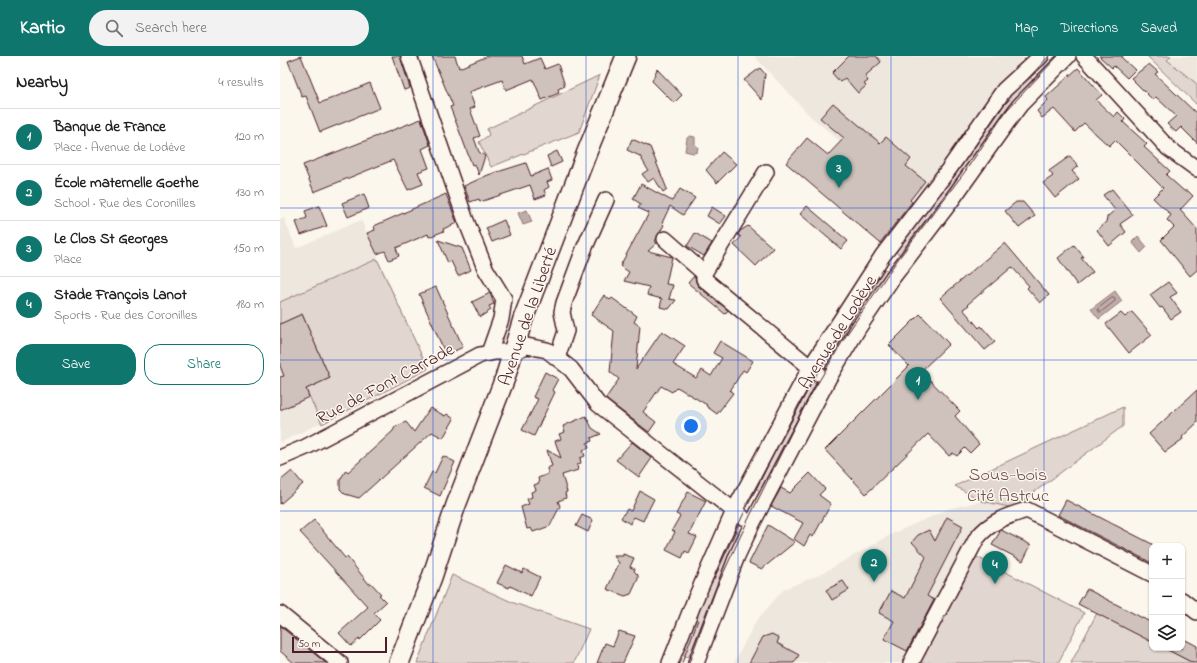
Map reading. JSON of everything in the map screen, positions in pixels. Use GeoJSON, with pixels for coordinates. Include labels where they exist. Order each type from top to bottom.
{"type":"FeatureCollection","features":[{"type":"Feature","properties":{"kind":"main road","name":"Avenue de la Liberté"},"geometry":{"type":"LineString","coordinates":[[432,577],[489,451],[515,383],[524,348],[587,152],[626,56]]}},
{"type":"Feature","properties":{"kind":"main road","name":"Avenue de la Liberté"},"geometry":{"type":"LineString","coordinates":[[399,663],[432,577],[456,505],[505,378],[524,348]]}},
{"type":"Feature","properties":{"kind":"street"},"geometry":{"type":"LineString","coordinates":[[409,56],[465,218],[485,268],[504,299],[501,319],[489,352]]}},
{"type":"Feature","properties":{"kind":"street"},"geometry":{"type":"LineString","coordinates":[[1042,56],[1056,67]]}},
{"type":"Feature","properties":{"kind":"street","name":"Avenue de Lodève"},"geometry":{"type":"LineString","coordinates":[[670,663],[694,602],[734,511],[810,368],[883,255],[949,169],[1004,90],[1042,56]]}},
{"type":"Feature","properties":{"kind":"street","name":"Avenue de Lodève"},"geometry":{"type":"LineString","coordinates":[[696,663],[737,556],[753,522],[828,379],[859,327],[893,277],[951,201],[1008,121],[1056,67],[1068,56]]}},
{"type":"Feature","properties":{"kind":"street"},"geometry":{"type":"LineString","coordinates":[[1084,56],[1168,148],[1197,169]]}},
{"type":"Feature","properties":{"kind":"street"},"geometry":{"type":"LineString","coordinates":[[766,172],[704,273],[704,279],[810,368],[828,379]]}},
{"type":"Feature","properties":{"kind":"street"},"geometry":{"type":"LineString","coordinates":[[557,358],[566,331],[562,312],[564,303],[584,249],[606,200]]}},
{"type":"Feature","properties":{"kind":"street"},"geometry":{"type":"LineString","coordinates":[[665,239],[704,273]]}},
{"type":"Feature","properties":{"kind":"street"},"geometry":{"type":"LineString","coordinates":[[524,348],[547,350],[571,369],[598,404],[734,511],[753,522]]}},
{"type":"Feature","properties":{"kind":"street","name":"Rue de Font Carrade"},"geometry":{"type":"LineString","coordinates":[[280,458],[306,447],[460,364],[489,352],[524,348]]}},
{"type":"Feature","properties":{"kind":"street"},"geometry":{"type":"LineString","coordinates":[[911,663],[969,553],[985,528],[1000,518],[1028,510],[1149,572]]}},
{"type":"Feature","properties":{"kind":"street"},"geometry":{"type":"LineString","coordinates":[[1185,602],[1197,612]]}},
{"type":"Feature","properties":{"kind":"street"},"geometry":{"type":"LineString","coordinates":[[280,614],[340,663]]}},
{"type":"Feature","properties":{"kind":"shaded area"},"geometry":{"type":"Polygon","coordinates":[[[754,56],[1024,56],[918,206],[810,116],[754,56]]]}},
{"type":"Feature","properties":{"kind":"shaded area"},"geometry":{"type":"Polygon","coordinates":[[[1147,56],[1197,56],[1197,105],[1160,69],[1147,56]]]}},
{"type":"Feature","properties":{"kind":"shaded area"},"geometry":{"type":"Polygon","coordinates":[[[284,218],[296,248],[361,220],[428,369],[280,443],[280,220],[284,218]]]}},
{"type":"Feature","properties":{"kind":"shaded area"},"geometry":{"type":"Polygon","coordinates":[[[982,501],[1013,508],[985,518],[977,529],[903,663],[734,663],[756,621],[784,589],[819,575],[894,533],[951,508],[982,501]]]}},
{"type":"Feature","properties":{"kind":"green space"},"geometry":{"type":"Polygon","coordinates":[[[1147,56],[1171,56],[1167,60],[1197,84],[1197,105],[1147,56]]]}},
{"type":"Feature","properties":{"kind":"green space"},"geometry":{"type":"Polygon","coordinates":[[[600,75],[579,132],[491,167],[479,142],[489,135],[487,129],[600,75]]]}},
{"type":"Feature","properties":{"kind":"green space"},"geometry":{"type":"Polygon","coordinates":[[[1028,75],[1037,84],[903,257],[893,250],[1002,100],[1028,75]]]}},
{"type":"Feature","properties":{"kind":"green space"},"geometry":{"type":"Polygon","coordinates":[[[377,259],[428,369],[322,424],[306,389],[330,378],[302,314],[280,324],[280,302],[377,259]]]}},
{"type":"Feature","properties":{"kind":"green space"},"geometry":{"type":"Polygon","coordinates":[[[881,266],[891,273],[829,369],[818,363],[881,266]]]}},
{"type":"Feature","properties":{"kind":"green space"},"geometry":{"type":"Polygon","coordinates":[[[809,380],[819,386],[764,493],[753,487],[809,380]]]}},
{"type":"Feature","properties":{"kind":"green space","name":"Sous-bois Cité Astruc"},"geometry":{"type":"Polygon","coordinates":[[[1123,407],[1123,426],[1013,508],[982,501],[955,486],[1123,407]]]}},
{"type":"Feature","properties":{"kind":"green space"},"geometry":{"type":"Polygon","coordinates":[[[732,529],[743,535],[693,659],[681,654],[720,551],[732,529]]]}},
{"type":"Feature","properties":{"kind":"green space"},"geometry":{"type":"Polygon","coordinates":[[[975,556],[1084,613],[1058,663],[919,663],[975,556]]]}},
{"type":"Feature","properties":{"kind":"green space"},"geometry":{"type":"Polygon","coordinates":[[[452,575],[514,603],[589,629],[574,663],[417,663],[452,575]]]}},
{"type":"Feature","properties":{"kind":"green space"},"geometry":{"type":"Polygon","coordinates":[[[1097,613],[1149,640],[1149,651],[1170,651],[1193,663],[1071,663],[1097,613]]]}},
{"type":"Feature","properties":{"kind":"water"},"geometry":{"type":"Polygon","coordinates":[[[690,136],[695,137],[695,145],[698,147],[697,152],[693,153],[685,151],[687,138],[690,136]]]}},
{"type":"Feature","properties":{"kind":"water"},"geometry":{"type":"Polygon","coordinates":[[[527,210],[532,222],[523,225],[518,213],[527,210]]]}},
{"type":"Feature","properties":{"kind":"water"},"geometry":{"type":"Polygon","coordinates":[[[1138,236],[1147,247],[1141,253],[1132,242],[1138,236]]]}},
{"type":"Feature","properties":{"kind":"water"},"geometry":{"type":"Polygon","coordinates":[[[1115,291],[1122,301],[1099,319],[1091,309],[1115,291]]]}},
{"type":"Feature","properties":{"kind":"building"},"geometry":{"type":"Polygon","coordinates":[[[301,56],[320,103],[370,83],[380,108],[320,132],[306,96],[302,97],[288,61],[301,56]]]}},
{"type":"Feature","properties":{"kind":"building"},"geometry":{"type":"Polygon","coordinates":[[[392,56],[400,56],[410,88],[404,90],[392,56]]]}},
{"type":"Feature","properties":{"kind":"building"},"geometry":{"type":"Polygon","coordinates":[[[432,56],[455,56],[459,68],[488,56],[522,56],[525,64],[540,58],[545,69],[558,64],[565,86],[558,89],[559,93],[542,100],[533,79],[506,90],[502,80],[469,92],[475,107],[470,109],[480,136],[474,138],[479,152],[485,156],[479,175],[475,164],[472,165],[450,107],[453,106],[432,56]]]}},
{"type":"Feature","properties":{"kind":"building"},"geometry":{"type":"Polygon","coordinates":[[[849,56],[876,56],[881,62],[865,76],[868,81],[864,84],[866,86],[858,93],[845,78],[840,82],[832,73],[849,56]]]}},
{"type":"Feature","properties":{"kind":"building"},"geometry":{"type":"Polygon","coordinates":[[[1099,56],[1123,56],[1122,58],[1135,70],[1127,78],[1114,66],[1112,68],[1099,56]]]}},
{"type":"Feature","properties":{"kind":"building"},"geometry":{"type":"Polygon","coordinates":[[[1149,64],[1158,72],[1155,74],[1197,114],[1197,143],[1181,127],[1176,132],[1167,124],[1176,116],[1156,97],[1153,100],[1131,78],[1149,64]]]}},
{"type":"Feature","properties":{"kind":"building"},"geometry":{"type":"Polygon","coordinates":[[[760,68],[765,74],[762,100],[744,80],[760,68]]]}},
{"type":"Feature","properties":{"kind":"building"},"geometry":{"type":"Polygon","coordinates":[[[1078,68],[1102,95],[1096,100],[1114,117],[1118,112],[1125,119],[1123,122],[1147,144],[1144,147],[1170,171],[1166,175],[1184,191],[1188,191],[1193,196],[1180,210],[1197,229],[1197,270],[1190,276],[1161,240],[1174,227],[1167,220],[1171,215],[1153,198],[1163,188],[1115,140],[1109,146],[1084,123],[1075,132],[1054,109],[1042,118],[1037,111],[1048,100],[1046,97],[1078,68]]]}},
{"type":"Feature","properties":{"kind":"building"},"geometry":{"type":"Polygon","coordinates":[[[657,69],[682,95],[674,103],[652,81],[657,69]]]}},
{"type":"Feature","properties":{"kind":"building"},"geometry":{"type":"Polygon","coordinates":[[[833,103],[880,143],[886,137],[911,159],[906,166],[925,181],[910,200],[912,202],[880,243],[786,163],[807,138],[828,155],[844,138],[820,118],[833,103]]]}},
{"type":"Feature","properties":{"kind":"building"},"geometry":{"type":"Polygon","coordinates":[[[421,119],[430,145],[422,149],[429,168],[418,172],[423,184],[408,190],[393,160],[314,192],[303,165],[421,119]]]}},
{"type":"Feature","properties":{"kind":"building"},"geometry":{"type":"Polygon","coordinates":[[[632,139],[650,147],[667,189],[663,192],[654,178],[648,182],[642,174],[648,170],[640,156],[627,150],[632,139]]]}},
{"type":"Feature","properties":{"kind":"building"},"geometry":{"type":"Polygon","coordinates":[[[557,151],[562,162],[551,167],[547,156],[557,151]]]}},
{"type":"Feature","properties":{"kind":"building"},"geometry":{"type":"Polygon","coordinates":[[[722,152],[736,164],[717,183],[706,170],[722,152]]]}},
{"type":"Feature","properties":{"kind":"building"},"geometry":{"type":"Polygon","coordinates":[[[1070,156],[1078,166],[1072,171],[1079,179],[1055,198],[1043,183],[1053,176],[1049,171],[1070,156]]]}},
{"type":"Feature","properties":{"kind":"building"},"geometry":{"type":"Polygon","coordinates":[[[526,163],[531,176],[548,169],[552,180],[547,182],[549,187],[544,190],[546,195],[535,199],[530,185],[480,202],[479,199],[470,202],[464,186],[488,175],[526,163]]]}},
{"type":"Feature","properties":{"kind":"building"},"geometry":{"type":"Polygon","coordinates":[[[641,184],[672,201],[680,189],[695,198],[683,215],[670,206],[662,223],[664,225],[655,241],[657,243],[648,251],[672,257],[666,284],[673,285],[669,299],[676,300],[669,309],[660,307],[662,299],[647,295],[649,287],[624,281],[629,272],[620,266],[649,213],[638,208],[641,204],[633,199],[641,184]]]}},
{"type":"Feature","properties":{"kind":"building"},"geometry":{"type":"Polygon","coordinates":[[[1112,189],[1133,215],[1120,224],[1126,232],[1109,246],[1097,230],[1106,222],[1107,217],[1115,210],[1103,195],[1112,189]]]}},
{"type":"Feature","properties":{"kind":"building"},"geometry":{"type":"Polygon","coordinates":[[[364,194],[369,208],[348,217],[342,203],[364,194]]]}},
{"type":"Feature","properties":{"kind":"building"},"geometry":{"type":"Polygon","coordinates":[[[446,194],[457,223],[443,229],[444,231],[429,237],[428,234],[396,248],[399,256],[389,260],[385,251],[377,254],[367,233],[375,230],[374,226],[446,194]]]}},
{"type":"Feature","properties":{"kind":"building"},"geometry":{"type":"Polygon","coordinates":[[[1016,202],[1023,202],[1035,216],[1019,228],[1005,211],[1016,202]]]}},
{"type":"Feature","properties":{"kind":"building"},"geometry":{"type":"Polygon","coordinates":[[[319,206],[327,226],[301,235],[296,222],[307,218],[305,211],[319,206]]]}},
{"type":"Feature","properties":{"kind":"building"},"geometry":{"type":"Polygon","coordinates":[[[807,206],[848,241],[841,249],[800,214],[807,206]]]}},
{"type":"Feature","properties":{"kind":"building"},"geometry":{"type":"Polygon","coordinates":[[[712,207],[726,216],[720,224],[707,216],[712,207]]]}},
{"type":"Feature","properties":{"kind":"building"},"geometry":{"type":"Polygon","coordinates":[[[504,220],[510,235],[492,242],[486,228],[504,220]]]}},
{"type":"Feature","properties":{"kind":"building"},"geometry":{"type":"Polygon","coordinates":[[[748,226],[773,248],[756,266],[734,245],[741,237],[738,235],[740,231],[748,226]]]}},
{"type":"Feature","properties":{"kind":"building"},"geometry":{"type":"Polygon","coordinates":[[[695,233],[712,243],[704,256],[687,246],[695,233]]]}},
{"type":"Feature","properties":{"kind":"building"},"geometry":{"type":"Polygon","coordinates":[[[438,240],[462,248],[471,270],[458,276],[451,261],[448,263],[438,240]]]}},
{"type":"Feature","properties":{"kind":"building"},"geometry":{"type":"Polygon","coordinates":[[[1005,243],[1049,295],[1040,303],[1027,288],[1029,286],[1012,267],[968,304],[969,305],[963,309],[979,328],[981,326],[995,342],[985,350],[940,298],[1005,243]]]}},
{"type":"Feature","properties":{"kind":"building"},"geometry":{"type":"Polygon","coordinates":[[[1074,245],[1084,257],[1081,258],[1093,272],[1077,285],[1058,258],[1074,245]]]}},
{"type":"Feature","properties":{"kind":"building"},"geometry":{"type":"Polygon","coordinates":[[[694,276],[698,286],[728,310],[725,314],[688,283],[694,276]]]}},
{"type":"Feature","properties":{"kind":"building"},"geometry":{"type":"Polygon","coordinates":[[[1168,282],[1177,293],[1170,297],[1181,312],[1171,319],[1150,295],[1168,282]]]}},
{"type":"Feature","properties":{"kind":"building"},"geometry":{"type":"Polygon","coordinates":[[[436,287],[463,347],[446,355],[419,294],[436,287]]]}},
{"type":"Feature","properties":{"kind":"building"},"geometry":{"type":"Polygon","coordinates":[[[490,293],[494,304],[489,306],[491,310],[480,317],[472,302],[490,293]]]}},
{"type":"Feature","properties":{"kind":"building"},"geometry":{"type":"Polygon","coordinates":[[[604,295],[610,300],[612,298],[637,316],[634,322],[640,326],[636,369],[662,331],[685,346],[673,364],[696,378],[702,370],[711,376],[722,358],[713,353],[720,341],[753,361],[746,372],[743,370],[730,391],[733,393],[717,414],[706,406],[707,405],[677,387],[672,392],[661,386],[643,412],[656,422],[649,432],[607,400],[606,398],[619,379],[610,372],[614,331],[591,315],[604,295]]]}},
{"type":"Feature","properties":{"kind":"building"},"geometry":{"type":"Polygon","coordinates":[[[1132,312],[1152,335],[1129,353],[1106,324],[1121,313],[1125,317],[1132,312]]]}},
{"type":"Feature","properties":{"kind":"building"},"geometry":{"type":"Polygon","coordinates":[[[302,314],[330,378],[306,389],[309,397],[280,410],[280,377],[284,376],[280,366],[280,324],[302,314]]]}},
{"type":"Feature","properties":{"kind":"building"},"geometry":{"type":"Polygon","coordinates":[[[920,314],[949,344],[921,371],[960,411],[955,416],[979,444],[970,453],[965,448],[957,456],[953,453],[949,456],[928,434],[866,494],[825,450],[909,366],[889,345],[920,314]]]}},
{"type":"Feature","properties":{"kind":"building"},"geometry":{"type":"Polygon","coordinates":[[[545,372],[558,379],[552,390],[555,392],[534,436],[522,430],[538,399],[533,397],[545,372]]]}},
{"type":"Feature","properties":{"kind":"building"},"geometry":{"type":"Polygon","coordinates":[[[1197,390],[1197,423],[1182,437],[1183,439],[1165,452],[1149,434],[1197,390]]]}},
{"type":"Feature","properties":{"kind":"building"},"geometry":{"type":"Polygon","coordinates":[[[430,408],[445,416],[447,414],[454,419],[443,438],[432,432],[359,498],[345,494],[340,489],[340,480],[346,470],[348,472],[393,431],[395,427],[406,422],[414,432],[430,408]]]}},
{"type":"Feature","properties":{"kind":"building"},"geometry":{"type":"Polygon","coordinates":[[[586,416],[592,428],[601,434],[591,438],[592,441],[587,443],[589,448],[583,450],[585,456],[580,458],[581,463],[577,465],[578,470],[562,475],[567,492],[565,493],[566,498],[558,501],[560,506],[550,526],[533,532],[531,528],[527,529],[521,507],[529,504],[527,499],[532,497],[531,492],[536,490],[534,485],[539,483],[538,478],[548,474],[547,468],[552,466],[547,450],[561,458],[555,441],[561,439],[559,434],[565,432],[563,426],[586,416]]]}},
{"type":"Feature","properties":{"kind":"building"},"geometry":{"type":"Polygon","coordinates":[[[632,442],[652,458],[639,477],[616,460],[632,442]]]}},
{"type":"Feature","properties":{"kind":"building"},"geometry":{"type":"Polygon","coordinates":[[[443,456],[455,462],[440,496],[424,488],[432,472],[435,473],[443,456]]]}},
{"type":"Feature","properties":{"kind":"building"},"geometry":{"type":"Polygon","coordinates":[[[292,471],[303,484],[280,504],[280,481],[292,471]]]}},
{"type":"Feature","properties":{"kind":"building"},"geometry":{"type":"Polygon","coordinates":[[[810,473],[825,489],[819,495],[831,504],[813,537],[810,535],[804,546],[794,539],[803,523],[771,506],[781,488],[790,493],[810,473]]]}},
{"type":"Feature","properties":{"kind":"building"},"geometry":{"type":"Polygon","coordinates":[[[640,491],[654,499],[643,521],[634,517],[630,524],[621,518],[627,509],[631,511],[640,491]]]}},
{"type":"Feature","properties":{"kind":"building"},"geometry":{"type":"Polygon","coordinates":[[[688,492],[706,501],[689,534],[697,537],[689,553],[685,551],[682,558],[666,550],[675,532],[672,530],[680,516],[676,514],[688,492]]]}},
{"type":"Feature","properties":{"kind":"building"},"geometry":{"type":"Polygon","coordinates":[[[1066,500],[1150,543],[1149,561],[1058,515],[1066,500]]]}},
{"type":"Feature","properties":{"kind":"building"},"geometry":{"type":"Polygon","coordinates":[[[582,515],[593,520],[588,532],[576,526],[582,515]]]}},
{"type":"Feature","properties":{"kind":"building"},"geometry":{"type":"Polygon","coordinates":[[[947,517],[963,526],[927,596],[934,600],[907,651],[884,639],[894,621],[879,613],[891,591],[905,598],[926,557],[912,542],[918,535],[929,530],[935,541],[947,517]]]}},
{"type":"Feature","properties":{"kind":"building"},"geometry":{"type":"Polygon","coordinates":[[[314,520],[345,558],[347,557],[369,584],[371,583],[381,594],[379,595],[386,602],[374,613],[380,620],[360,640],[359,639],[351,646],[339,633],[368,607],[300,532],[314,520]]]}},
{"type":"Feature","properties":{"kind":"building"},"geometry":{"type":"Polygon","coordinates":[[[768,525],[795,542],[762,569],[749,563],[768,525]]]}},
{"type":"Feature","properties":{"kind":"building"},"geometry":{"type":"Polygon","coordinates":[[[1001,530],[1031,545],[1023,561],[992,545],[1001,530]]]}},
{"type":"Feature","properties":{"kind":"building"},"geometry":{"type":"Polygon","coordinates":[[[623,554],[634,558],[630,567],[635,569],[634,571],[638,575],[638,579],[631,594],[625,596],[607,589],[619,563],[614,556],[623,556],[623,554]]]}},
{"type":"Feature","properties":{"kind":"building"},"geometry":{"type":"Polygon","coordinates":[[[506,565],[522,573],[524,569],[540,577],[531,596],[510,586],[509,588],[497,583],[506,565]]]}},
{"type":"Feature","properties":{"kind":"building"},"geometry":{"type":"Polygon","coordinates":[[[843,581],[849,590],[832,600],[826,590],[843,581]]]}},
{"type":"Feature","properties":{"kind":"building"},"geometry":{"type":"Polygon","coordinates":[[[1087,589],[1149,621],[1149,640],[1078,604],[1087,589]]]}},
{"type":"Feature","properties":{"kind":"building"},"geometry":{"type":"Polygon","coordinates":[[[280,626],[326,663],[294,663],[280,651],[280,626]]]}},
{"type":"Feature","properties":{"kind":"building"},"geometry":{"type":"Polygon","coordinates":[[[619,631],[635,636],[623,663],[597,663],[605,643],[613,646],[619,631]]]}},
{"type":"Feature","properties":{"kind":"building"},"geometry":{"type":"Polygon","coordinates":[[[772,634],[779,638],[777,643],[799,655],[794,663],[749,663],[763,637],[772,634]]]}},
{"type":"Feature","properties":{"kind":"building"},"geometry":{"type":"Polygon","coordinates":[[[1185,640],[1197,646],[1197,663],[1193,663],[1170,651],[1185,651],[1185,640]]]}},
{"type":"Feature","properties":{"kind":"tram line"},"geometry":{"type":"LineString","coordinates":[[1022,85],[1049,56]]}},
{"type":"Feature","properties":{"kind":"tram line"},"geometry":{"type":"LineString","coordinates":[[689,663],[716,589],[748,520],[806,403],[847,334],[896,262],[964,173],[1007,110],[1058,56]]}},
{"type":"Feature","properties":{"kind":"tram line"},"geometry":{"type":"LineString","coordinates":[[953,178],[1000,109],[1010,99]]}},
{"type":"Feature","properties":{"kind":"tram line"},"geometry":{"type":"LineString","coordinates":[[714,579],[742,517],[799,404],[830,351]]}},
{"type":"Feature","properties":{"kind":"tram line"},"geometry":{"type":"LineString","coordinates":[[682,663],[698,620]]}},
{"type":"Feature","properties":{"kind":"place","name":"Le Clos St Georges"},"geometry":{"type":"Point","coordinates":[839,188]}},
{"type":"Feature","properties":{"kind":"place","name":"Banque de France"},"geometry":{"type":"Point","coordinates":[918,400]}},
{"type":"Feature","properties":{"kind":"place","name":"École maternelle Goethe"},"geometry":{"type":"Point","coordinates":[874,582]}},
{"type":"Feature","properties":{"kind":"place","name":"Stade François Lanot"},"geometry":{"type":"Point","coordinates":[995,584]}}]}
